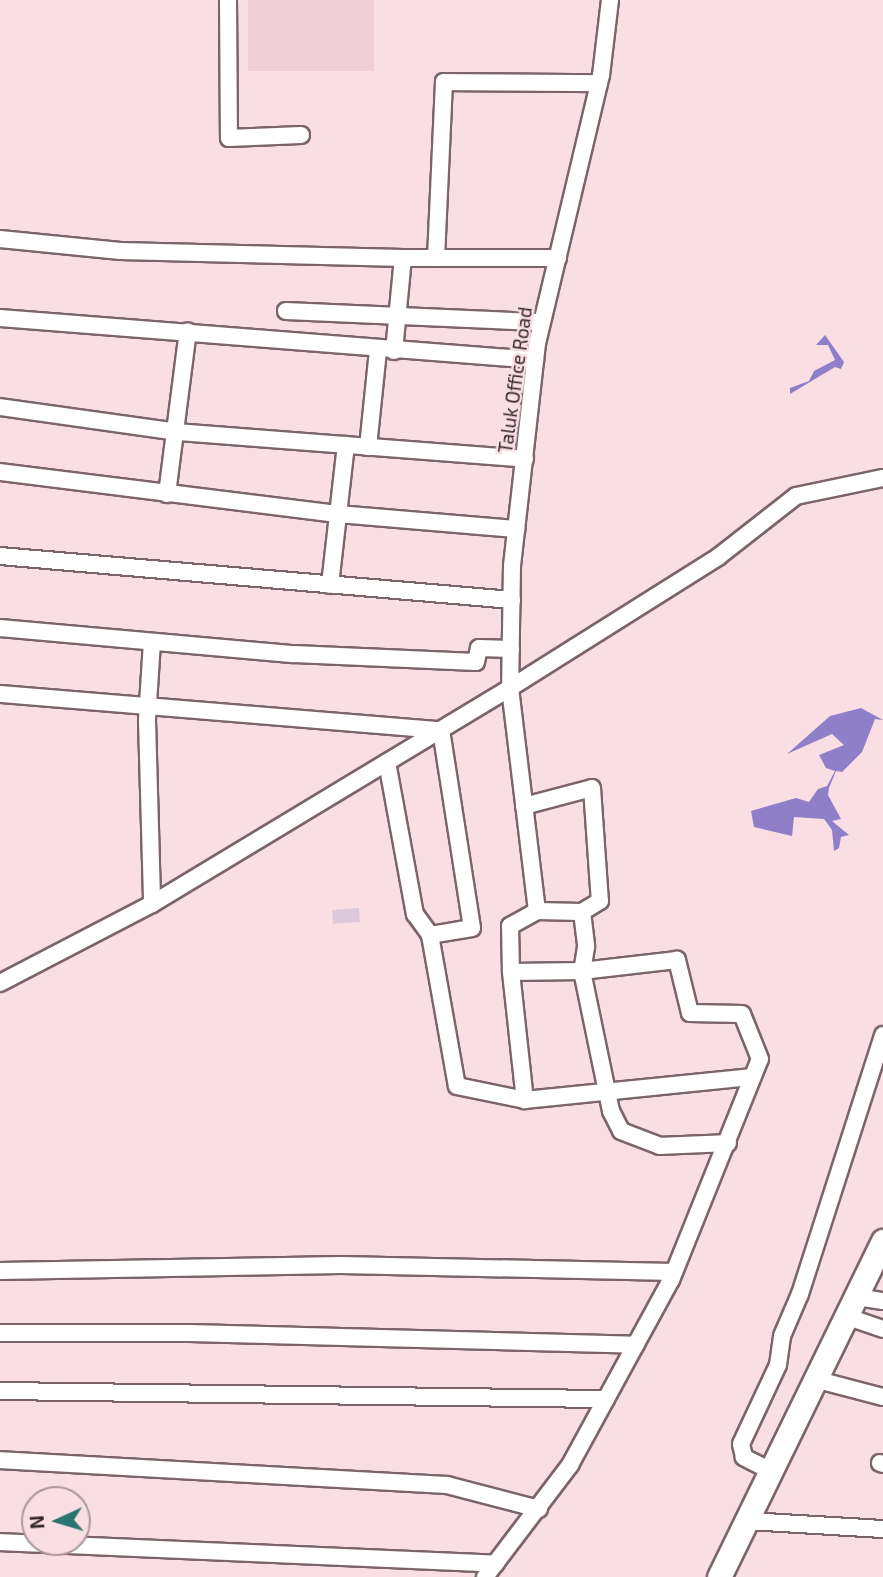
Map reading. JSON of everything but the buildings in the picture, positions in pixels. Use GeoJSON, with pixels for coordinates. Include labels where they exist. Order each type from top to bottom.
{"type":"FeatureCollection","features":[{"type":"Feature","properties":{"kind":"main road"},"geometry":{"type":"LineString","coordinates":[[719,1577],[773,1472],[883,1242]]}},
{"type":"Feature","properties":{"kind":"street"},"geometry":{"type":"LineString","coordinates":[[228,0],[229,138],[301,135]]}},
{"type":"Feature","properties":{"kind":"street","name":"Taluk Office Road"},"geometry":{"type":"LineString","coordinates":[[537,911],[510,688],[516,529],[535,360],[599,83],[610,0]]}},
{"type":"Feature","properties":{"kind":"street"},"geometry":{"type":"LineString","coordinates":[[436,258],[444,82],[599,83]]}},
{"type":"Feature","properties":{"kind":"street"},"geometry":{"type":"LineString","coordinates":[[0,239],[120,251],[403,258],[558,258]]}},
{"type":"Feature","properties":{"kind":"street"},"geometry":{"type":"LineString","coordinates":[[368,447],[386,350],[397,316],[403,258]]}},
{"type":"Feature","properties":{"kind":"street"},"geometry":{"type":"LineString","coordinates":[[286,311],[542,322]]}},
{"type":"Feature","properties":{"kind":"street"},"geometry":{"type":"LineString","coordinates":[[0,318],[535,360]]}},
{"type":"Feature","properties":{"kind":"street"},"geometry":{"type":"LineString","coordinates":[[167,494],[188,331]]}},
{"type":"Feature","properties":{"kind":"street"},"geometry":{"type":"LineString","coordinates":[[0,407],[177,432],[525,459]]}},
{"type":"Feature","properties":{"kind":"street"},"geometry":{"type":"LineString","coordinates":[[330,585],[346,445]]}},
{"type":"Feature","properties":{"kind":"street"},"geometry":{"type":"LineString","coordinates":[[0,472],[337,514],[516,529]]}},
{"type":"Feature","properties":{"kind":"street"},"geometry":{"type":"LineString","coordinates":[[0,983],[152,904],[510,688],[718,557],[796,496],[883,478]]}},
{"type":"Feature","properties":{"kind":"street"},"geometry":{"type":"LineString","coordinates":[[0,556],[512,600]]}},
{"type":"Feature","properties":{"kind":"street"},"geometry":{"type":"LineString","coordinates":[[0,628],[152,642],[476,662],[478,648],[511,649]]}},
{"type":"Feature","properties":{"kind":"street"},"geometry":{"type":"LineString","coordinates":[[152,642],[148,708],[152,904]]}},
{"type":"Feature","properties":{"kind":"street"},"geometry":{"type":"LineString","coordinates":[[0,694],[441,730]]}},
{"type":"Feature","properties":{"kind":"street"},"geometry":{"type":"LineString","coordinates":[[430,935],[472,928],[441,730]]}},
{"type":"Feature","properties":{"kind":"street"},"geometry":{"type":"LineString","coordinates":[[387,762],[415,914],[430,935],[457,1086],[525,1100],[604,1089],[750,1077]]}},
{"type":"Feature","properties":{"kind":"street"},"geometry":{"type":"LineString","coordinates":[[524,806],[592,788],[600,901],[582,912],[537,911],[510,926],[511,972],[525,1100]]}},
{"type":"Feature","properties":{"kind":"street"},"geometry":{"type":"LineString","coordinates":[[582,912],[586,947],[582,971],[604,1089],[621,1131],[660,1146],[727,1143]]}},
{"type":"Feature","properties":{"kind":"street"},"geometry":{"type":"LineString","coordinates":[[485,1577],[538,1509],[607,1399],[636,1345],[674,1272],[704,1188],[727,1143],[750,1077],[760,1059],[742,1014],[690,1013],[677,960],[582,971],[511,972]]}},
{"type":"Feature","properties":{"kind":"street"},"geometry":{"type":"LineString","coordinates":[[773,1472],[744,1458],[741,1444],[778,1365],[782,1336],[800,1294],[883,1035]]}},
{"type":"Feature","properties":{"kind":"street"},"geometry":{"type":"LineString","coordinates":[[0,1271],[341,1265],[674,1272]]}},
{"type":"Feature","properties":{"kind":"street"},"geometry":{"type":"LineString","coordinates":[[852,1307],[883,1301]]}},
{"type":"Feature","properties":{"kind":"street"},"geometry":{"type":"LineString","coordinates":[[852,1307],[883,1329]]}},
{"type":"Feature","properties":{"kind":"street"},"geometry":{"type":"LineString","coordinates":[[0,1333],[190,1333],[636,1345]]}},
{"type":"Feature","properties":{"kind":"street"},"geometry":{"type":"LineString","coordinates":[[818,1380],[883,1397]]}},
{"type":"Feature","properties":{"kind":"street"},"geometry":{"type":"LineString","coordinates":[[0,1391],[607,1399]]}},
{"type":"Feature","properties":{"kind":"street"},"geometry":{"type":"LineString","coordinates":[[0,1460],[447,1485],[538,1509]]}},
{"type":"Feature","properties":{"kind":"street"},"geometry":{"type":"LineString","coordinates":[[748,1521],[883,1529]]}},
{"type":"Feature","properties":{"kind":"street"},"geometry":{"type":"LineString","coordinates":[[0,1542],[496,1564]]}},
{"type":"Feature","properties":{"kind":"shaded area"},"geometry":{"type":"Polygon","coordinates":[[[248,0],[374,0],[374,71],[248,71],[248,0]]]}},
{"type":"Feature","properties":{"kind":"shaded area"},"geometry":{"type":"Polygon","coordinates":[[[825,335],[844,362],[841,369],[835,367],[790,394],[790,388],[809,381],[814,371],[835,360],[828,345],[816,345],[825,335]]]}},
{"type":"Feature","properties":{"kind":"shaded area"},"geometry":{"type":"Polygon","coordinates":[[[861,708],[883,720],[875,719],[862,752],[842,772],[836,771],[829,788],[828,795],[841,819],[832,821],[849,835],[841,837],[839,848],[834,851],[832,830],[824,819],[794,817],[792,836],[754,827],[751,811],[796,798],[809,802],[818,789],[827,786],[835,771],[826,768],[819,755],[844,745],[832,734],[787,754],[830,716],[861,708]]]}}]}
